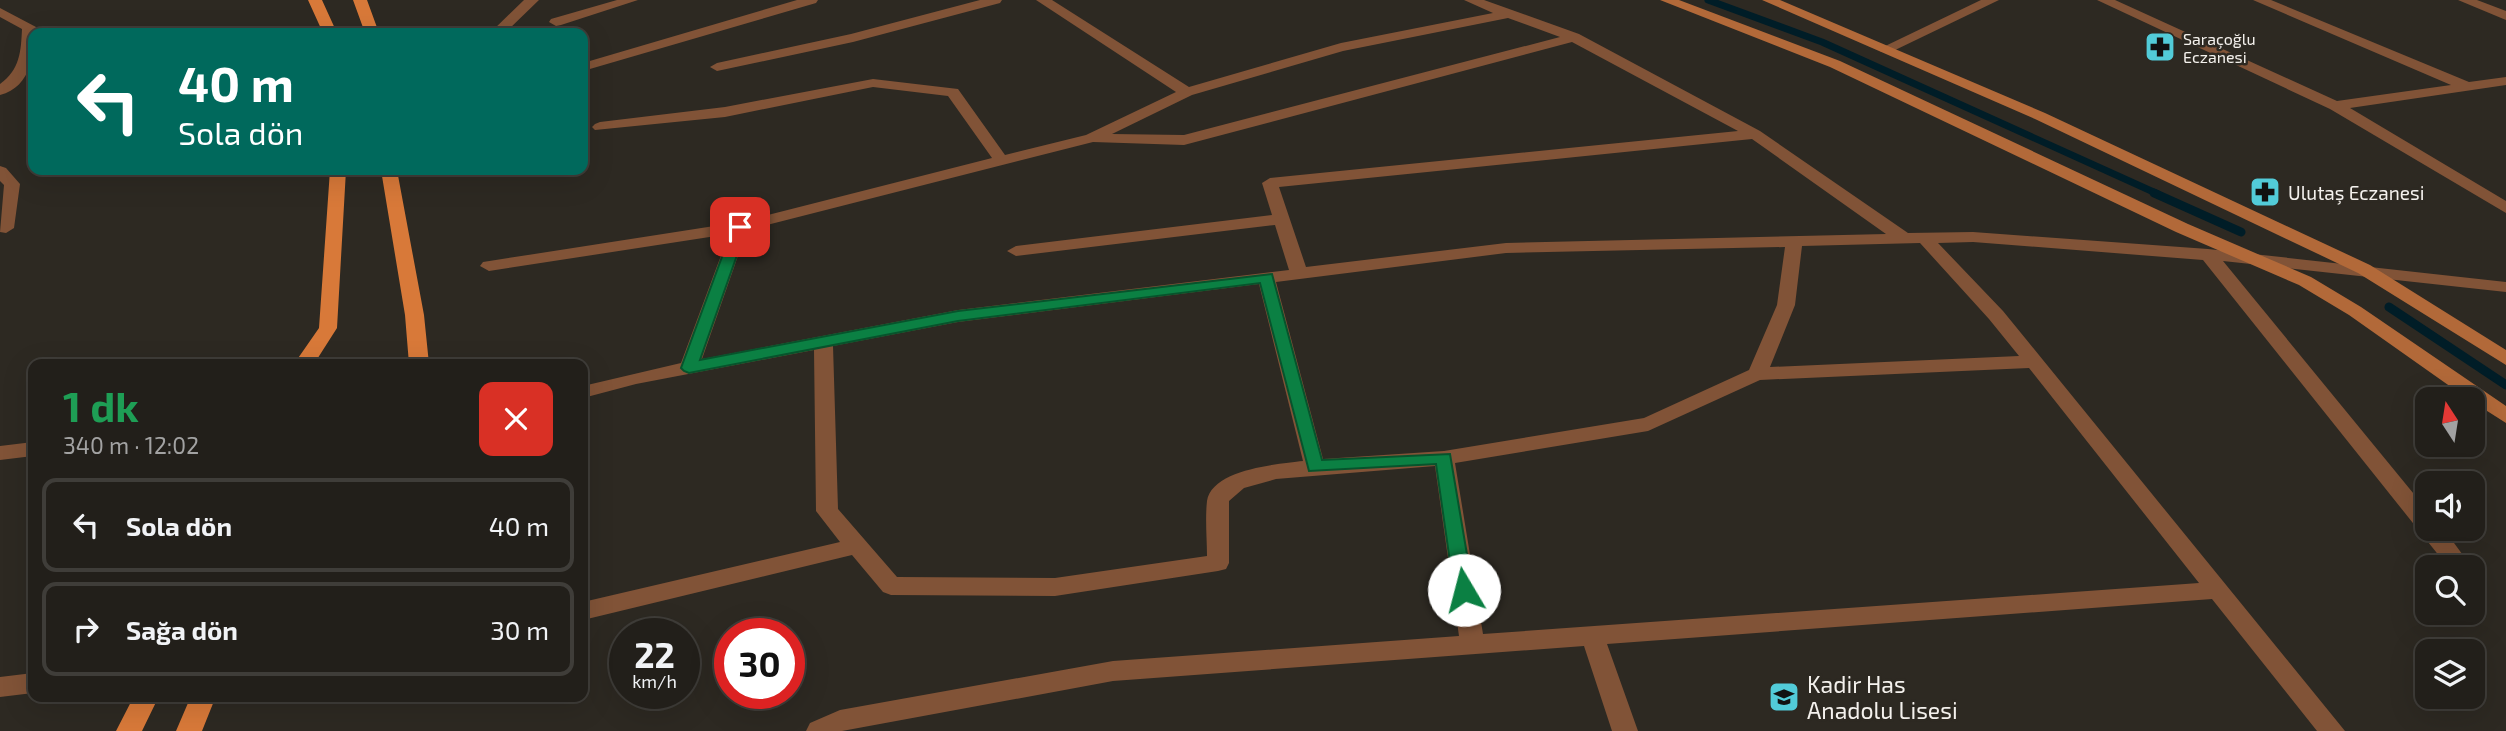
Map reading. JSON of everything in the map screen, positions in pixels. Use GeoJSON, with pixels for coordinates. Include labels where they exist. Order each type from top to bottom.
{"type":"FeatureCollection","features":[{"type":"Feature","properties":{"kind":"main road"},"geometry":{"type":"LineString","coordinates":[[315,0],[328,28]]}},
{"type":"Feature","properties":{"kind":"main road"},"geometry":{"type":"LineString","coordinates":[[360,0],[370,28]]}},
{"type":"Feature","properties":{"kind":"main road"},"geometry":{"type":"LineString","coordinates":[[1667,0],[1757,32],[1871,80],[2053,168],[2305,281],[2355,311],[2506,416]]}},
{"type":"Feature","properties":{"kind":"main road"},"geometry":{"type":"LineString","coordinates":[[1769,0],[2040,116],[2364,269],[2506,359]]}},
{"type":"Feature","properties":{"kind":"main road"},"geometry":{"type":"LineString","coordinates":[[307,359],[328,328],[338,175]]}},
{"type":"Feature","properties":{"kind":"main road"},"geometry":{"type":"LineString","coordinates":[[390,175],[418,338],[419,359]]}},
{"type":"Feature","properties":{"kind":"main road"},"geometry":{"type":"LineString","coordinates":[[129,731],[144,702]]}},
{"type":"Feature","properties":{"kind":"main road"},"geometry":{"type":"LineString","coordinates":[[189,731],[201,702]]}},
{"type":"Feature","properties":{"kind":"street"},"geometry":{"type":"LineString","coordinates":[[502,28],[532,0]]}},
{"type":"Feature","properties":{"kind":"street"},"geometry":{"type":"LineString","coordinates":[[556,22],[631,0]]}},
{"type":"Feature","properties":{"kind":"street"},"geometry":{"type":"LineString","coordinates":[[588,66],[811,0]]}},
{"type":"Feature","properties":{"kind":"street"},"geometry":{"type":"LineString","coordinates":[[717,67],[866,34],[996,0]]}},
{"type":"Feature","properties":{"kind":"street"},"geometry":{"type":"LineString","coordinates":[[1043,0],[1187,92]]}},
{"type":"Feature","properties":{"kind":"street"},"geometry":{"type":"LineString","coordinates":[[1471,0],[1574,37],[1755,134],[1913,238],[1996,316],[2332,731]]}},
{"type":"Feature","properties":{"kind":"street"},"geometry":{"type":"LineString","coordinates":[[1886,49],[1992,0]]}},
{"type":"Feature","properties":{"kind":"street"},"geometry":{"type":"LineString","coordinates":[[2104,0],[2335,106],[2506,208]]}},
{"type":"Feature","properties":{"kind":"street"},"geometry":{"type":"LineString","coordinates":[[2260,0],[2469,87]]}},
{"type":"Feature","properties":{"kind":"street"},"geometry":{"type":"LineString","coordinates":[[2465,0],[2503,13]]}},
{"type":"Feature","properties":{"kind":"street"},"geometry":{"type":"LineString","coordinates":[[0,12],[29,28]]}},
{"type":"Feature","properties":{"kind":"street"},"geometry":{"type":"LineString","coordinates":[[489,266],[740,227],[1091,138],[1187,92],[1341,47],[1512,13]]}},
{"type":"Feature","properties":{"kind":"street"},"geometry":{"type":"LineString","coordinates":[[1091,138],[1184,141],[1574,37]]}},
{"type":"Feature","properties":{"kind":"street"},"geometry":{"type":"LineString","coordinates":[[0,91],[22,72],[27,60],[28,44]]}},
{"type":"Feature","properties":{"kind":"street"},"geometry":{"type":"LineString","coordinates":[[2335,106],[2506,82]]}},
{"type":"Feature","properties":{"kind":"street"},"geometry":{"type":"LineString","coordinates":[[600,127],[725,112],[873,83],[953,92],[1001,160]]}},
{"type":"Feature","properties":{"kind":"street"},"geometry":{"type":"LineString","coordinates":[[1299,273],[1270,183],[1755,134]]}},
{"type":"Feature","properties":{"kind":"street"},"geometry":{"type":"LineString","coordinates":[[0,171],[12,184],[6,228]]}},
{"type":"Feature","properties":{"kind":"street"},"geometry":{"type":"LineString","coordinates":[[1016,251],[1282,219]]}},
{"type":"Feature","properties":{"kind":"street"},"geometry":{"type":"LineString","coordinates":[[689,368],[740,227]]}},
{"type":"Feature","properties":{"kind":"street"},"geometry":{"type":"LineString","coordinates":[[588,390],[636,378],[958,316],[1506,248],[1973,237],[2251,258],[2506,287]]}},
{"type":"Feature","properties":{"kind":"street"},"geometry":{"type":"LineString","coordinates":[[1757,374],[1786,305],[1794,240]]}},
{"type":"Feature","properties":{"kind":"street"},"geometry":{"type":"LineString","coordinates":[[2207,254],[2415,510]]}},
{"type":"Feature","properties":{"kind":"street"},"geometry":{"type":"LineString","coordinates":[[1266,278],[1315,467]]}},
{"type":"Feature","properties":{"kind":"street"},"geometry":{"type":"LineString","coordinates":[[823,342],[827,511],[891,586],[1055,587],[1218,563],[1218,499],[1223,491],[1242,479],[1315,467],[1444,458],[1648,424],[1757,374],[2034,362]]}},
{"type":"Feature","properties":{"kind":"street"},"geometry":{"type":"LineString","coordinates":[[588,382],[636,378]]}},
{"type":"Feature","properties":{"kind":"street"},"geometry":{"type":"LineString","coordinates":[[0,453],[28,450]]}},
{"type":"Feature","properties":{"kind":"street"},"geometry":{"type":"LineString","coordinates":[[1444,458],[1472,643]]}},
{"type":"Feature","properties":{"kind":"street"},"geometry":{"type":"LineString","coordinates":[[2440,541],[2451,555]]}},
{"type":"Feature","properties":{"kind":"street"},"geometry":{"type":"LineString","coordinates":[[588,610],[857,546]]}},
{"type":"Feature","properties":{"kind":"street"},"geometry":{"type":"LineString","coordinates":[[819,731],[840,720],[1114,671],[2218,590]]}},
{"type":"Feature","properties":{"kind":"street"},"geometry":{"type":"LineString","coordinates":[[1592,634],[1625,731]]}},
{"type":"Feature","properties":{"kind":"street"},"geometry":{"type":"LineString","coordinates":[[0,687],[28,684]]}},
{"type":"Feature","properties":{"kind":"waterway"},"geometry":{"type":"LineString","coordinates":[[1708,0],[1822,42],[2158,194]]}},
{"type":"Feature","properties":{"kind":"waterway"},"geometry":{"type":"LineString","coordinates":[[2154,193],[2241,232]]}},
{"type":"Feature","properties":{"kind":"waterway"},"geometry":{"type":"LineString","coordinates":[[2389,307],[2506,385]]}},
{"type":"Feature","properties":{"kind":"place","name":"Saraçoğlu Eczanesi"},"geometry":{"type":"Point","coordinates":[2160,47]}},
{"type":"Feature","properties":{"kind":"place","name":"Ulutaş Eczanesi"},"geometry":{"type":"Point","coordinates":[2265,192]}},
{"type":"Feature","properties":{"kind":"place","name":"Kadir Has Anadolu Lisesi"},"geometry":{"type":"Point","coordinates":[1784,697]}},
{"type":"Feature","properties":{"kind":"route"},"geometry":{"type":"LineString","coordinates":[[740,227],[689,368],[958,316],[1266,278],[1315,467],[1444,458],[1464,590]]}}]}
